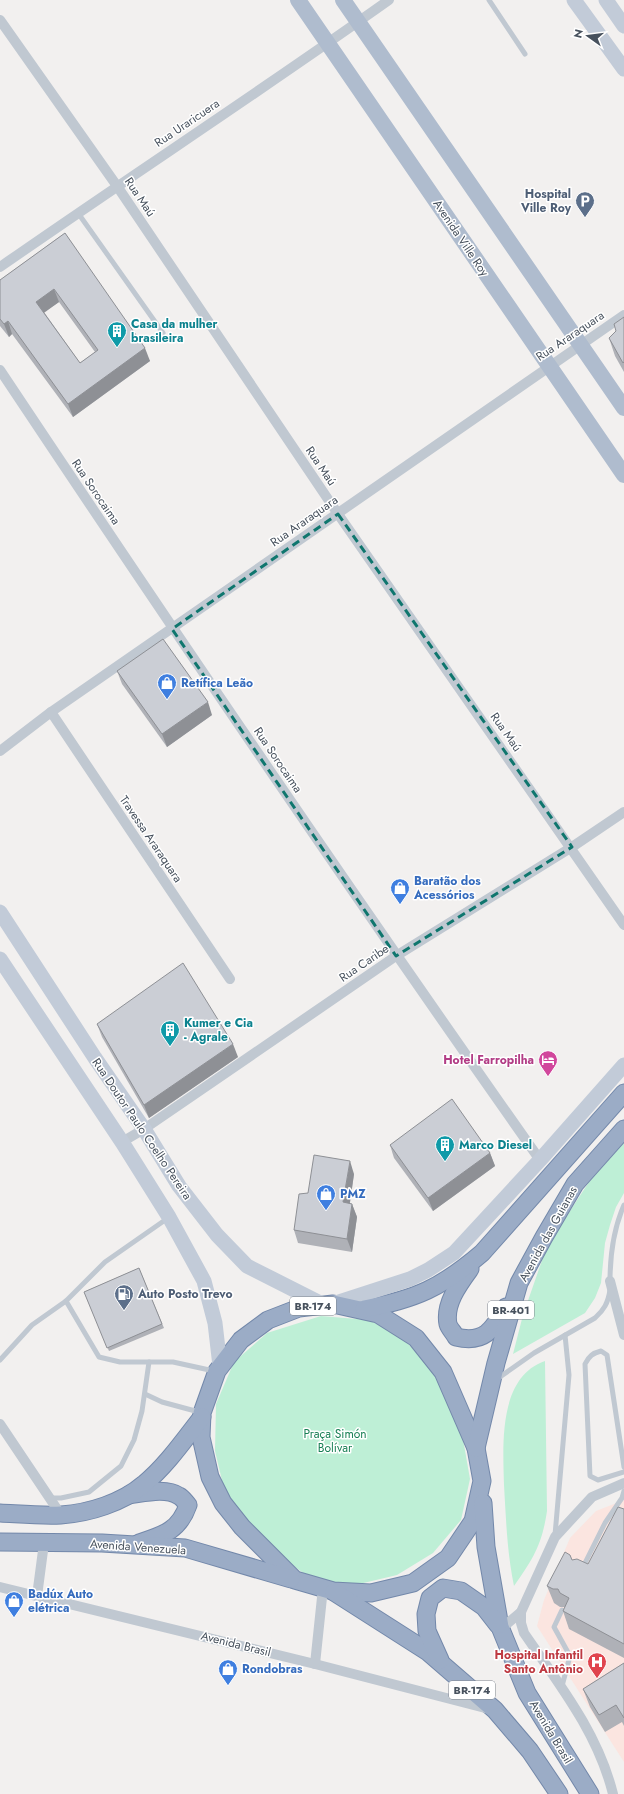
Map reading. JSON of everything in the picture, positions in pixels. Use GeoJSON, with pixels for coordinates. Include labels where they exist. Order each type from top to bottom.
{"type":"FeatureCollection","features":[{"type":"Feature","properties":{"kind":"highway","name":"Avenida das Guianas"},"geometry":{"type":"LineString","coordinates":[[361,1302],[402,1301],[426,1292],[456,1275],[482,1253],[624,1093]]}},
{"type":"Feature","properties":{"kind":"highway","name":"Avenida das Guianas"},"geometry":{"type":"LineString","coordinates":[[476,1448],[491,1383],[519,1283],[575,1184],[624,1129]]}},
{"type":"Feature","properties":{"kind":"highway"},"geometry":{"type":"LineString","coordinates":[[482,1253],[452,1297],[448,1310],[448,1325],[456,1337],[468,1340],[483,1336],[494,1326],[519,1283]]}},
{"type":"Feature","properties":{"kind":"highway","name":"BR-174"},"geometry":{"type":"LineString","coordinates":[[361,1302],[416,1338],[443,1372],[476,1448],[482,1481],[473,1521],[448,1558],[413,1583],[371,1593],[328,1589],[295,1580],[242,1527],[224,1503],[210,1477],[201,1437],[202,1415],[218,1369],[241,1340],[268,1320],[299,1308],[361,1302]]}},
{"type":"Feature","properties":{"kind":"highway","name":"BR-174"},"geometry":{"type":"LineString","coordinates":[[0,1513],[61,1515],[89,1510],[125,1496],[143,1484],[174,1451],[202,1415]]}},
{"type":"Feature","properties":{"kind":"highway","name":"Avenida Brasil"},"geometry":{"type":"LineString","coordinates":[[482,1481],[486,1547],[500,1627],[527,1693],[564,1756],[590,1794]]}},
{"type":"Feature","properties":{"kind":"highway"},"geometry":{"type":"LineString","coordinates":[[125,1496],[149,1492],[168,1492],[180,1496],[188,1505],[183,1519],[174,1528],[133,1545]]}},
{"type":"Feature","properties":{"kind":"highway","name":"Avenida Venezuela"},"geometry":{"type":"LineString","coordinates":[[0,1542],[133,1545],[185,1548],[295,1580]]}},
{"type":"Feature","properties":{"kind":"highway"},"geometry":{"type":"LineString","coordinates":[[442,1664],[427,1631],[426,1614],[430,1598],[443,1588],[461,1590],[484,1607],[500,1627]]}},
{"type":"Feature","properties":{"kind":"highway","name":"BR-174"},"geometry":{"type":"LineString","coordinates":[[328,1589],[428,1652],[495,1710],[530,1751],[559,1794]]}},
{"type":"Feature","properties":{"kind":"main road","name":"Avenida Ville Roy"},"geometry":{"type":"LineString","coordinates":[[298,0],[624,475]]}},
{"type":"Feature","properties":{"kind":"main road"},"geometry":{"type":"LineString","coordinates":[[343,0],[624,408]]}},
{"type":"Feature","properties":{"kind":"main road"},"geometry":{"type":"LineString","coordinates":[[574,0],[624,69]]}},
{"type":"Feature","properties":{"kind":"main road"},"geometry":{"type":"LineString","coordinates":[[606,0],[624,26]]}},
{"type":"Feature","properties":{"kind":"main road","name":"Rua Doutor Paulo Coelho Pereira"},"geometry":{"type":"LineString","coordinates":[[0,912],[95,1058],[144,1129],[183,1192],[217,1235],[247,1266],[329,1305]]}},
{"type":"Feature","properties":{"kind":"main road","name":"Rua Doutor Paulo Coelho Pereira"},"geometry":{"type":"LineString","coordinates":[[0,960],[122,1142],[169,1217],[204,1281],[215,1323],[218,1369]]}},
{"type":"Feature","properties":{"kind":"main road"},"geometry":{"type":"LineString","coordinates":[[361,1302],[428,1270],[454,1253],[540,1160],[624,1065]]}},
{"type":"Feature","properties":{"kind":"street","name":"Rua Uraricuera"},"geometry":{"type":"LineString","coordinates":[[0,267],[117,186],[328,44],[389,0]]}},
{"type":"Feature","properties":{"kind":"street","name":"Rua Maú"},"geometry":{"type":"LineString","coordinates":[[0,20],[117,186],[338,514],[572,847],[624,925]]}},
{"type":"Feature","properties":{"kind":"street","name":"Rua Araraquara"},"geometry":{"type":"LineString","coordinates":[[0,751],[51,712],[338,514],[548,366],[581,346],[624,315]]}},
{"type":"Feature","properties":{"kind":"street","name":"Rua Sorocaima"},"geometry":{"type":"LineString","coordinates":[[0,370],[172,628],[396,956],[540,1160]]}},
{"type":"Feature","properties":{"kind":"street","name":"Travessa Araraquara"},"geometry":{"type":"LineString","coordinates":[[51,712],[230,980]]}},
{"type":"Feature","properties":{"kind":"street","name":"Rua Caribe"},"geometry":{"type":"LineString","coordinates":[[122,1142],[144,1129],[396,956],[572,847],[624,812]]}},
{"type":"Feature","properties":{"kind":"street"},"geometry":{"type":"LineString","coordinates":[[610,1281],[624,1335]]}},
{"type":"Feature","properties":{"kind":"street"},"geometry":{"type":"LineString","coordinates":[[0,1424],[61,1515]]}},
{"type":"Feature","properties":{"kind":"street"},"geometry":{"type":"LineString","coordinates":[[613,1794],[600,1752],[591,1733],[524,1633],[521,1623],[522,1612],[555,1537],[592,1497],[624,1483]]}},
{"type":"Feature","properties":{"kind":"street"},"geometry":{"type":"LineString","coordinates":[[37,1596],[44,1543]]}},
{"type":"Feature","properties":{"kind":"street","name":"Avenida Brasil"},"geometry":{"type":"LineString","coordinates":[[0,1587],[315,1664],[495,1710]]}},
{"type":"Feature","properties":{"kind":"street"},"geometry":{"type":"LineString","coordinates":[[315,1664],[328,1589]]}},
{"type":"Feature","properties":{"kind":"street"},"geometry":{"type":"LineString","coordinates":[[500,1627],[508,1623],[522,1612]]}},
{"type":"Feature","properties":{"kind":"lane"},"geometry":{"type":"LineString","coordinates":[[489,0],[525,54]]}},
{"type":"Feature","properties":{"kind":"lane"},"geometry":{"type":"LineString","coordinates":[[78,213],[163,333]]}},
{"type":"Feature","properties":{"kind":"lane"},"geometry":{"type":"LineString","coordinates":[[491,1383],[534,1353],[595,1318],[603,1311],[608,1302],[612,1242],[624,1205]]}},
{"type":"Feature","properties":{"kind":"lane"},"geometry":{"type":"LineString","coordinates":[[0,1360],[32,1326],[66,1301],[105,1262],[169,1217]]}},
{"type":"Feature","properties":{"kind":"lane"},"geometry":{"type":"LineString","coordinates":[[66,1301],[99,1357],[120,1362],[173,1362],[218,1369]]}},
{"type":"Feature","properties":{"kind":"lane"},"geometry":{"type":"LineString","coordinates":[[555,1537],[569,1375],[565,1335]]}},
{"type":"Feature","properties":{"kind":"lane"},"geometry":{"type":"LineString","coordinates":[[624,1467],[607,1355],[601,1351],[596,1352],[590,1356],[585,1364],[590,1476],[598,1480],[624,1472]]}},
{"type":"Feature","properties":{"kind":"lane"},"geometry":{"type":"LineString","coordinates":[[50,1498],[61,1498],[90,1492],[121,1466],[134,1440],[145,1394],[150,1362]]}},
{"type":"Feature","properties":{"kind":"lane"},"geometry":{"type":"LineString","coordinates":[[145,1394],[162,1402],[202,1415]]}},
{"type":"Feature","properties":{"kind":"lane"},"geometry":{"type":"LineString","coordinates":[[580,1574],[605,1523],[622,1498],[624,1492]]}},
{"type":"Feature","properties":{"kind":"lane"},"geometry":{"type":"LineString","coordinates":[[561,1687],[570,1656],[554,1627],[562,1610]]}},
{"type":"Feature","properties":{"kind":"highlighted area"},"geometry":{"type":"Polygon","coordinates":[[[338,514],[572,847],[396,956],[172,629],[338,514]]]}},
{"type":"Feature","properties":{"kind":"shaded area","name":"Hospital Infantil Santo Antônio"},"geometry":{"type":"Polygon","coordinates":[[[624,1500],[624,1762],[537,1626],[544,1600],[570,1538],[596,1511],[624,1500]]]}},
{"type":"Feature","properties":{"kind":"green space"},"geometry":{"type":"Polygon","coordinates":[[[624,1143],[624,1193],[616,1207],[605,1243],[601,1283],[595,1298],[585,1313],[513,1354],[523,1315],[547,1246],[589,1182],[624,1143]]]}},
{"type":"Feature","properties":{"kind":"green space","name":"Praça Simón Bolívar"},"geometry":{"type":"Polygon","coordinates":[[[321,1316],[369,1320],[403,1338],[430,1368],[443,1390],[463,1439],[470,1479],[461,1520],[433,1553],[397,1575],[355,1585],[313,1580],[277,1554],[249,1527],[225,1493],[215,1451],[216,1404],[234,1362],[267,1333],[321,1316]]]}},
{"type":"Feature","properties":{"kind":"green space"},"geometry":{"type":"Polygon","coordinates":[[[545,1361],[547,1511],[545,1523],[536,1551],[514,1586],[508,1548],[504,1485],[503,1451],[506,1414],[511,1397],[519,1382],[530,1369],[545,1361]]]}},
{"type":"Feature","properties":{"kind":"building"},"geometry":{"type":"Polygon","coordinates":[[[65,233],[145,348],[68,404],[8,321],[4,324],[0,319],[0,280],[65,233]],[[54,289],[36,302],[80,363],[98,350],[54,289]]]}},
{"type":"Feature","properties":{"kind":"building"},"geometry":{"type":"Polygon","coordinates":[[[624,317],[623,363],[609,338],[616,331],[614,324],[624,317]]]}},
{"type":"Feature","properties":{"kind":"building","name":"Retífica Leão"},"geometry":{"type":"Polygon","coordinates":[[[163,639],[208,702],[162,734],[117,671],[163,639]]]}},
{"type":"Feature","properties":{"kind":"building","name":"Kumer e Cia - Agrale"},"geometry":{"type":"Polygon","coordinates":[[[183,963],[233,1044],[144,1105],[97,1024],[183,963]]]}},
{"type":"Feature","properties":{"kind":"building","name":"Marco Diesel"},"geometry":{"type":"Polygon","coordinates":[[[452,1099],[490,1153],[428,1198],[390,1145],[452,1099]]]}},
{"type":"Feature","properties":{"kind":"building","name":"PMZ"},"geometry":{"type":"Polygon","coordinates":[[[314,1155],[350,1161],[343,1202],[352,1204],[347,1239],[294,1230],[299,1194],[308,1193],[314,1155]]]}},
{"type":"Feature","properties":{"kind":"building","name":"Auto Posto Trevo"},"geometry":{"type":"Polygon","coordinates":[[[139,1268],[162,1324],[107,1348],[84,1292],[139,1268]]]}},
{"type":"Feature","properties":{"kind":"building"},"geometry":{"type":"Polygon","coordinates":[[[618,1507],[624,1509],[624,1644],[563,1611],[569,1598],[560,1593],[558,1589],[553,1589],[547,1586],[565,1552],[570,1555],[572,1560],[577,1559],[588,1564],[618,1507]]]}},
{"type":"Feature","properties":{"kind":"building"},"geometry":{"type":"Polygon","coordinates":[[[624,1663],[624,1718],[616,1705],[599,1715],[583,1689],[624,1663]]]}},
{"type":"Feature","properties":{"kind":"place","name":"Hospital Ville Roy"},"geometry":{"type":"Point","coordinates":[585,218]}},
{"type":"Feature","properties":{"kind":"place","name":"Casa da mulher brasileira"},"geometry":{"type":"Point","coordinates":[117,348]}},
{"type":"Feature","properties":{"kind":"place","name":"Retífica Leão"},"geometry":{"type":"Point","coordinates":[167,700]}},
{"type":"Feature","properties":{"kind":"place","name":"Baratão dos Acessórios"},"geometry":{"type":"Point","coordinates":[400,905]}},
{"type":"Feature","properties":{"kind":"place","name":"Kumer e Cia - Agrale"},"geometry":{"type":"Point","coordinates":[170,1047]}},
{"type":"Feature","properties":{"kind":"place","name":"Hotel Farropilha"},"geometry":{"type":"Point","coordinates":[548,1077]}},
{"type":"Feature","properties":{"kind":"place","name":"Marco Diesel"},"geometry":{"type":"Point","coordinates":[445,1162]}},
{"type":"Feature","properties":{"kind":"place","name":"PMZ"},"geometry":{"type":"Point","coordinates":[326,1211]}},
{"type":"Feature","properties":{"kind":"place","name":"Auto Posto Trevo"},"geometry":{"type":"Point","coordinates":[124,1311]}},
{"type":"Feature","properties":{"kind":"place","name":"Badúx Auto elétrica"},"geometry":{"type":"Point","coordinates":[14,1618]}},
{"type":"Feature","properties":{"kind":"place","name":"Hospital Infantil Santo Antônio"},"geometry":{"type":"Point","coordinates":[597,1679]}},
{"type":"Feature","properties":{"kind":"place","name":"Rondobras"},"geometry":{"type":"Point","coordinates":[228,1686]}}]}
